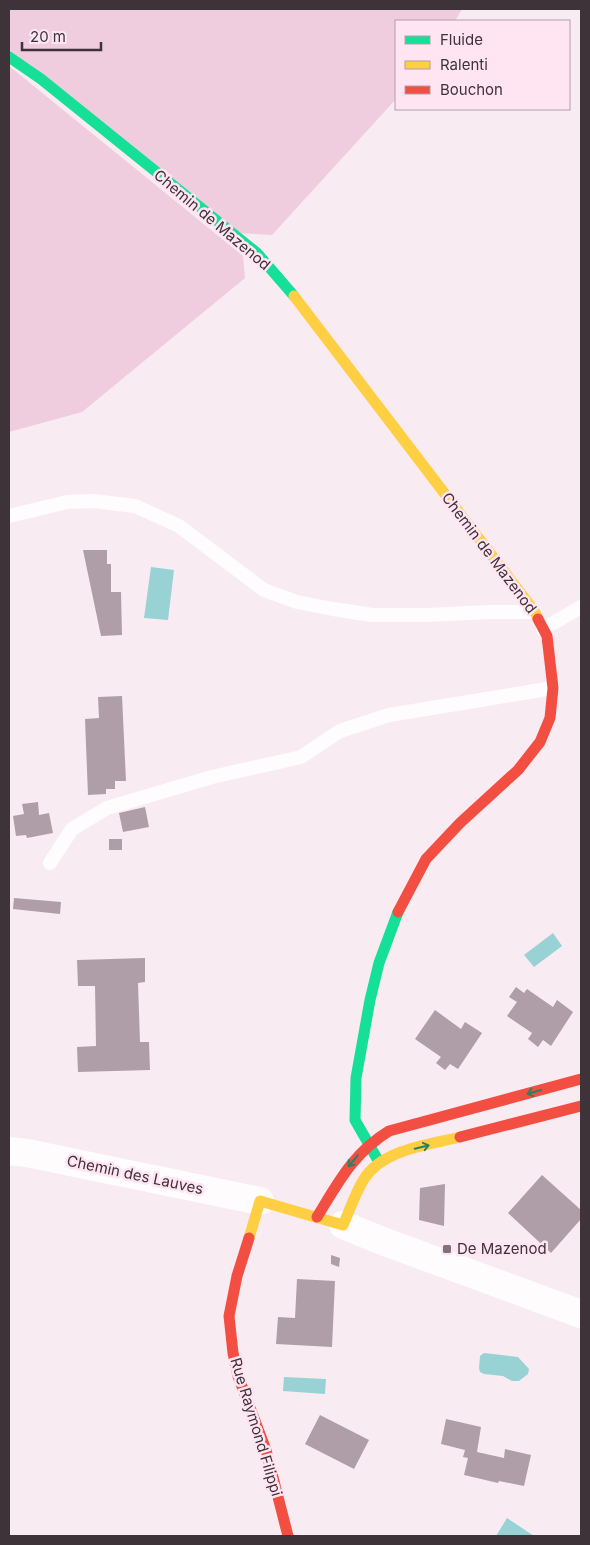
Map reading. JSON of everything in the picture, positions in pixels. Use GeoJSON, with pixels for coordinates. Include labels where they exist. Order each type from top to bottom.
{"type":"FeatureCollection","features":[{"type":"Feature","properties":{"kind":"street","name":"Chemin de Mazenod"},"geometry":{"type":"LineString","coordinates":[[9,57],[41,79],[257,253],[318,327],[535,612],[547,636],[553,688],[550,718],[540,742],[518,770],[460,823],[426,859],[400,904],[379,963],[370,1000],[356,1078],[355,1120],[367,1145],[379,1162]]}},
{"type":"Feature","properties":{"kind":"street"},"geometry":{"type":"LineString","coordinates":[[317,1217],[350,1163],[367,1145],[389,1131],[581,1079]]}},
{"type":"Feature","properties":{"kind":"street"},"geometry":{"type":"LineString","coordinates":[[343,1224],[364,1179],[379,1162],[395,1154],[581,1106]]}},
{"type":"Feature","properties":{"kind":"street","name":"Chemin des Lauves"},"geometry":{"type":"LineString","coordinates":[[9,1151],[260,1201]]}},
{"type":"Feature","properties":{"kind":"street"},"geometry":{"type":"LineString","coordinates":[[260,1201],[343,1224],[385,1242],[581,1314]]}},
{"type":"Feature","properties":{"kind":"street","name":"Rue Raymond Filippi"},"geometry":{"type":"LineString","coordinates":[[260,1201],[237,1276],[230,1316],[233,1353],[238,1376],[266,1450],[288,1536]]}},
{"type":"Feature","properties":{"kind":"lane"},"geometry":{"type":"LineString","coordinates":[[9,516],[67,502],[94,501],[135,506],[179,526],[264,590],[297,602],[324,607],[372,615],[535,612]]}},
{"type":"Feature","properties":{"kind":"lane"},"geometry":{"type":"LineString","coordinates":[[543,629],[581,607]]}},
{"type":"Feature","properties":{"kind":"lane"},"geometry":{"type":"LineString","coordinates":[[50,863],[72,828],[107,808],[212,777],[301,757],[340,731],[389,715],[553,688]]}},
{"type":"Feature","properties":{"kind":"shaded area"},"geometry":{"type":"Polygon","coordinates":[[[9,9],[462,9],[456,20],[395,20],[395,100],[272,235],[236,233],[9,52],[9,9]]]}},
{"type":"Feature","properties":{"kind":"shaded area"},"geometry":{"type":"Polygon","coordinates":[[[9,66],[243,256],[245,278],[82,412],[9,432],[9,66]]]}},
{"type":"Feature","properties":{"kind":"water"},"geometry":{"type":"Polygon","coordinates":[[[151,567],[174,570],[168,620],[144,618],[151,567]]]}},
{"type":"Feature","properties":{"kind":"water"},"geometry":{"type":"Polygon","coordinates":[[[553,933],[562,946],[534,967],[524,955],[553,933]]]}},
{"type":"Feature","properties":{"kind":"water"},"geometry":{"type":"Polygon","coordinates":[[[484,1353],[518,1357],[529,1369],[528,1374],[519,1381],[512,1381],[503,1376],[484,1374],[480,1372],[479,1368],[480,1356],[484,1353]]]}},
{"type":"Feature","properties":{"kind":"water"},"geometry":{"type":"Polygon","coordinates":[[[284,1377],[326,1379],[325,1394],[283,1391],[284,1377]]]}},
{"type":"Feature","properties":{"kind":"water"},"geometry":{"type":"Polygon","coordinates":[[[507,1518],[534,1536],[496,1536],[507,1518]]]}},
{"type":"Feature","properties":{"kind":"building"},"geometry":{"type":"Polygon","coordinates":[[[83,550],[107,550],[107,564],[111,564],[111,592],[121,592],[122,635],[101,636],[83,550]]]}},
{"type":"Feature","properties":{"kind":"building"},"geometry":{"type":"Polygon","coordinates":[[[122,696],[126,781],[115,781],[115,789],[106,789],[106,794],[88,795],[85,719],[99,718],[98,697],[122,696]]]}},
{"type":"Feature","properties":{"kind":"building"},"geometry":{"type":"Polygon","coordinates":[[[38,802],[39,815],[49,813],[53,833],[27,838],[26,835],[16,836],[13,816],[24,814],[22,804],[38,802]]]}},
{"type":"Feature","properties":{"kind":"building"},"geometry":{"type":"Polygon","coordinates":[[[145,807],[149,827],[123,832],[119,813],[145,807]]]}},
{"type":"Feature","properties":{"kind":"building"},"geometry":{"type":"Polygon","coordinates":[[[109,839],[122,839],[122,850],[109,850],[109,839]]]}},
{"type":"Feature","properties":{"kind":"building"},"geometry":{"type":"Polygon","coordinates":[[[14,898],[61,902],[60,914],[13,909],[14,898]]]}},
{"type":"Feature","properties":{"kind":"building"},"geometry":{"type":"Polygon","coordinates":[[[145,958],[145,982],[138,983],[140,1042],[149,1042],[150,1070],[78,1072],[77,1047],[96,1046],[95,986],[78,986],[77,960],[145,958]]]}},
{"type":"Feature","properties":{"kind":"building"},"geometry":{"type":"Polygon","coordinates":[[[516,987],[524,993],[527,989],[553,1007],[557,1000],[573,1012],[551,1046],[543,1040],[538,1047],[528,1039],[532,1033],[507,1016],[517,1002],[509,997],[516,987]]]}},
{"type":"Feature","properties":{"kind":"building"},"geometry":{"type":"Polygon","coordinates":[[[435,1010],[461,1029],[465,1022],[482,1033],[458,1069],[450,1064],[445,1070],[436,1063],[441,1057],[415,1039],[435,1010]]]}},
{"type":"Feature","properties":{"kind":"building"},"geometry":{"type":"Polygon","coordinates":[[[542,1175],[581,1210],[581,1219],[551,1253],[508,1213],[542,1175]]]}},
{"type":"Feature","properties":{"kind":"building"},"geometry":{"type":"Polygon","coordinates":[[[445,1184],[444,1226],[419,1220],[420,1188],[445,1184]]]}},
{"type":"Feature","properties":{"kind":"building"},"geometry":{"type":"Polygon","coordinates":[[[331,1255],[340,1258],[339,1267],[331,1264],[331,1255]]]}},
{"type":"Feature","properties":{"kind":"building"},"geometry":{"type":"Polygon","coordinates":[[[297,1279],[335,1281],[332,1347],[276,1344],[278,1317],[295,1318],[297,1279]]]}},
{"type":"Feature","properties":{"kind":"building"},"geometry":{"type":"Polygon","coordinates":[[[320,1415],[369,1440],[354,1469],[305,1444],[320,1415]]]}},
{"type":"Feature","properties":{"kind":"building"},"geometry":{"type":"Polygon","coordinates":[[[446,1419],[481,1427],[477,1452],[504,1458],[505,1449],[531,1455],[524,1486],[499,1481],[498,1483],[464,1475],[468,1458],[463,1457],[465,1450],[441,1444],[446,1419]]]}},
{"type":"Feature","properties":{"kind":"traffic: fast"},"geometry":{"type":"LineString","coordinates":[[9,57],[41,79],[257,253],[294,296]]}},
{"type":"Feature","properties":{"kind":"traffic: fast"},"geometry":{"type":"LineString","coordinates":[[379,1162],[355,1120],[356,1078],[370,1000],[379,963],[398,912]]}},
{"type":"Feature","properties":{"kind":"traffic: slow"},"geometry":{"type":"LineString","coordinates":[[294,296],[535,612],[538,619]]}},
{"type":"Feature","properties":{"kind":"traffic: slow"},"geometry":{"type":"LineString","coordinates":[[249,1238],[260,1201],[343,1225],[355,1196],[372,1169],[394,1155],[407,1150],[460,1137]]}},
{"type":"Feature","properties":{"kind":"traffic: jam"},"geometry":{"type":"LineString","coordinates":[[398,912],[426,859],[460,823],[518,770],[540,742],[550,718],[553,688],[547,636],[538,619]]}},
{"type":"Feature","properties":{"kind":"traffic: jam"},"geometry":{"type":"LineString","coordinates":[[317,1217],[356,1159],[376,1140],[389,1131],[581,1079]]}},
{"type":"Feature","properties":{"kind":"traffic: jam"},"geometry":{"type":"LineString","coordinates":[[460,1137],[581,1106]]}},
{"type":"Feature","properties":{"kind":"traffic: jam"},"geometry":{"type":"LineString","coordinates":[[249,1238],[237,1276],[229,1316],[233,1353],[238,1376],[266,1450],[288,1536]]}},
{"type":"Feature","properties":{"kind":"place","name":"De Mazenod"},"geometry":{"type":"Point","coordinates":[447,1249]}}]}
